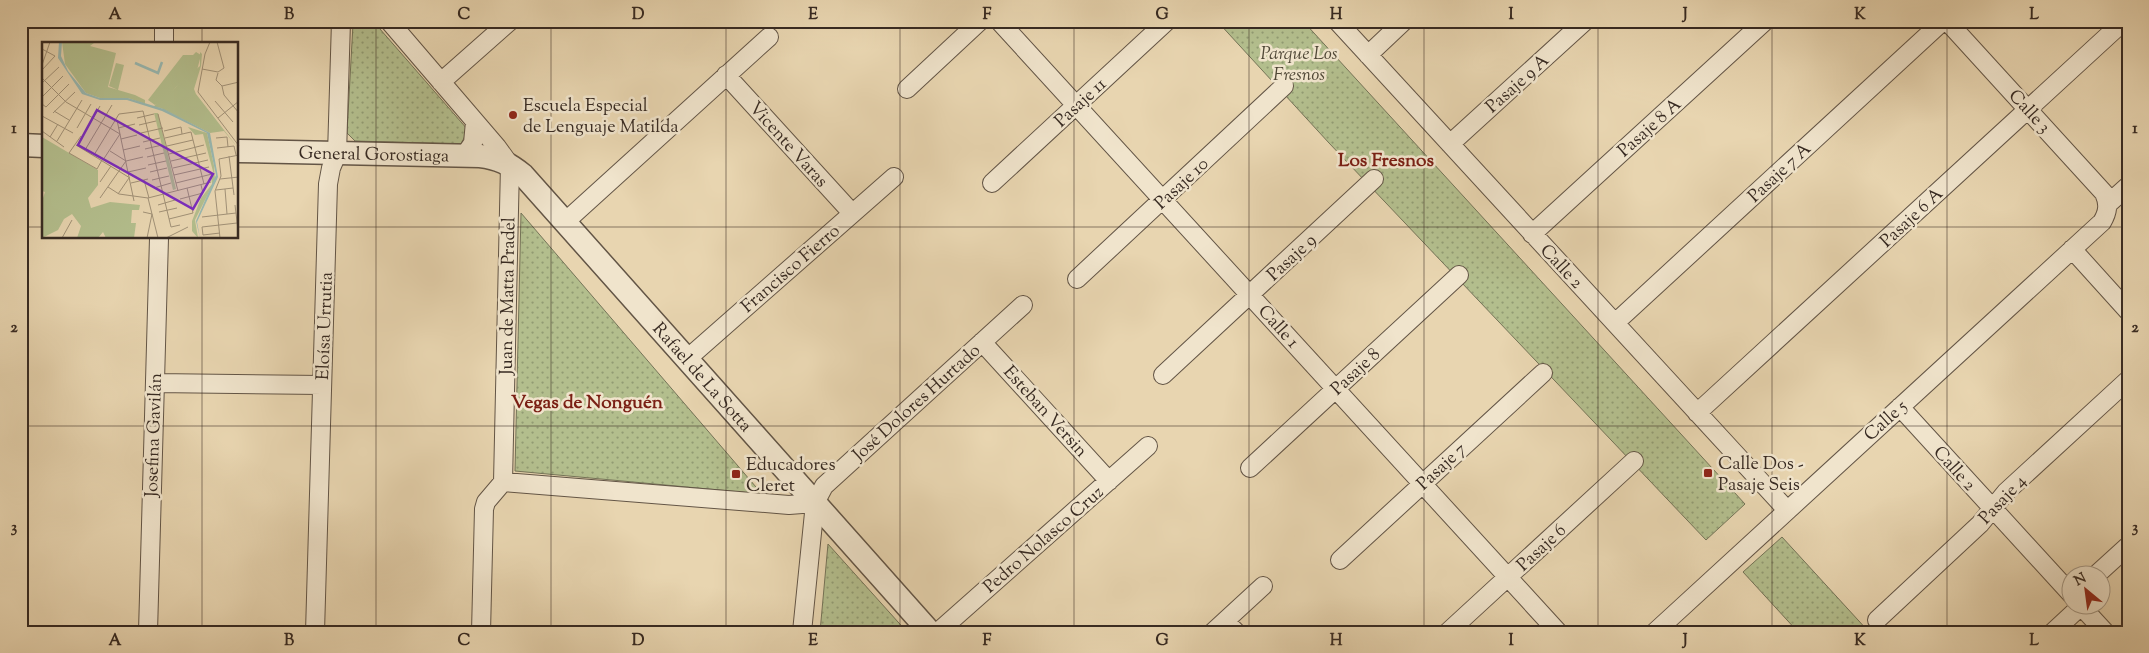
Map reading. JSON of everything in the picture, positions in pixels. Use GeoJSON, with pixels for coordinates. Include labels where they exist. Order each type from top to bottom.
{"type":"FeatureCollection","features":[{"type":"Feature","properties":{"kind":"street"},"geometry":{"type":"LineString","coordinates":[[164,21],[164,42]]}},
{"type":"Feature","properties":{"kind":"street","name":"Eloísa Urrutia"},"geometry":{"type":"LineString","coordinates":[[315,632],[328,184],[331,168],[337,154],[341,21]]}},
{"type":"Feature","properties":{"kind":"street","name":"Rafael de La Sotta"},"geometry":{"type":"LineString","coordinates":[[389,21],[476,122],[510,165],[524,175],[930,632]]}},
{"type":"Feature","properties":{"kind":"street"},"geometry":{"type":"LineString","coordinates":[[441,82],[510,21]]}},
{"type":"Feature","properties":{"kind":"street"},"geometry":{"type":"LineString","coordinates":[[907,89],[980,21]]}},
{"type":"Feature","properties":{"kind":"street","name":"Calle 1"},"geometry":{"type":"LineString","coordinates":[[999,21],[1558,632]]}},
{"type":"Feature","properties":{"kind":"street","name":"Pasaje 11"},"geometry":{"type":"LineString","coordinates":[[992,183],[1167,21]]}},
{"type":"Feature","properties":{"kind":"street","name":"Calle 2"},"geometry":{"type":"LineString","coordinates":[[1337,21],[1787,510]]}},
{"type":"Feature","properties":{"kind":"street"},"geometry":{"type":"LineString","coordinates":[[1368,55],[1404,21]]}},
{"type":"Feature","properties":{"kind":"street","name":"Pasaje 9 A"},"geometry":{"type":"LineString","coordinates":[[1450,144],[1585,21]]}},
{"type":"Feature","properties":{"kind":"street","name":"Pasaje 8 A"},"geometry":{"type":"LineString","coordinates":[[1532,234],[1765,21]]}},
{"type":"Feature","properties":{"kind":"street","name":"Pasaje 7 A"},"geometry":{"type":"LineString","coordinates":[[1615,323],[1943,21]]}},
{"type":"Feature","properties":{"kind":"street","name":"Calle 3"},"geometry":{"type":"LineString","coordinates":[[1947,21],[2104,192],[2108,204]]}},
{"type":"Feature","properties":{"kind":"street","name":"Pasaje 6 A"},"geometry":{"type":"LineString","coordinates":[[1697,413],[2124,21]]}},
{"type":"Feature","properties":{"kind":"street"},"geometry":{"type":"LineString","coordinates":[[565,222],[769,37]]}},
{"type":"Feature","properties":{"kind":"street","name":"Vicente Varas"},"geometry":{"type":"LineString","coordinates":[[726,76],[852,213]]}},
{"type":"Feature","properties":{"kind":"street","name":"Pasaje 10"},"geometry":{"type":"LineString","coordinates":[[1077,279],[1284,86]]}},
{"type":"Feature","properties":{"kind":"street"},"geometry":{"type":"LineString","coordinates":[[464,156],[473,143],[476,122]]}},
{"type":"Feature","properties":{"kind":"street"},"geometry":{"type":"LineString","coordinates":[[21,145],[42,146]]}},
{"type":"Feature","properties":{"kind":"street","name":"General Gorostiaga"},"geometry":{"type":"LineString","coordinates":[[239,151],[490,157],[510,165]]}},
{"type":"Feature","properties":{"kind":"street","name":"Juan de Matta Pradel"},"geometry":{"type":"LineString","coordinates":[[503,482],[510,165]]}},
{"type":"Feature","properties":{"kind":"street","name":"Francisco Fierro"},"geometry":{"type":"LineString","coordinates":[[687,359],[894,176]]}},
{"type":"Feature","properties":{"kind":"street","name":"Pasaje 9"},"geometry":{"type":"LineString","coordinates":[[1163,375],[1374,179]]}},
{"type":"Feature","properties":{"kind":"street"},"geometry":{"type":"LineString","coordinates":[[2108,204],[2128,186]]}},
{"type":"Feature","properties":{"kind":"street","name":"Calle 5"},"geometry":{"type":"LineString","coordinates":[[1655,632],[2102,222],[2108,210],[2108,204]]}},
{"type":"Feature","properties":{"kind":"street","name":"Josefina Gavilán"},"geometry":{"type":"LineString","coordinates":[[148,632],[159,239]]}},
{"type":"Feature","properties":{"kind":"street"},"geometry":{"type":"LineString","coordinates":[[2072,249],[2128,311]]}},
{"type":"Feature","properties":{"kind":"street","name":"Pasaje 8"},"geometry":{"type":"LineString","coordinates":[[1250,468],[1459,275]]}},
{"type":"Feature","properties":{"kind":"street","name":"José Dolores Hurtado"},"geometry":{"type":"LineString","coordinates":[[815,503],[824,486],[1023,305]]}},
{"type":"Feature","properties":{"kind":"street","name":"Esteban Versin"},"geometry":{"type":"LineString","coordinates":[[982,342],[1109,481]]}},
{"type":"Feature","properties":{"kind":"street","name":"Pasaje 7"},"geometry":{"type":"LineString","coordinates":[[1340,560],[1543,373]]}},
{"type":"Feature","properties":{"kind":"street","name":"Pasaje 4"},"geometry":{"type":"LineString","coordinates":[[1877,620],[1980,524],[2006,492],[2128,380]]}},
{"type":"Feature","properties":{"kind":"street"},"geometry":{"type":"LineString","coordinates":[[155,383],[322,385]]}},
{"type":"Feature","properties":{"kind":"street","name":"Calle 2"},"geometry":{"type":"LineString","coordinates":[[1900,407],[2062,584]]}},
{"type":"Feature","properties":{"kind":"street","name":"Pedro Nolasco Cruz"},"geometry":{"type":"LineString","coordinates":[[938,632],[1148,446]]}},
{"type":"Feature","properties":{"kind":"street","name":"Pasaje 6"},"geometry":{"type":"LineString","coordinates":[[1448,632],[1634,461]]}},
{"type":"Feature","properties":{"kind":"street"},"geometry":{"type":"LineString","coordinates":[[481,632],[484,509],[490,495],[503,482],[789,505],[815,503],[802,632]]}},
{"type":"Feature","properties":{"kind":"street"},"geometry":{"type":"LineString","coordinates":[[2106,566],[2128,546]]}},
{"type":"Feature","properties":{"kind":"street"},"geometry":{"type":"LineString","coordinates":[[1225,628],[1264,586]]}},
{"type":"Feature","properties":{"kind":"street"},"geometry":{"type":"LineString","coordinates":[[2053,632],[2070,616]]}},
{"type":"Feature","properties":{"kind":"street"},"geometry":{"type":"LineString","coordinates":[[2091,616],[2106,632]]}},
{"type":"Feature","properties":{"kind":"green space"},"geometry":{"type":"Polygon","coordinates":[[[356,21],[373,21],[468,130],[461,144],[355,141],[347,133],[353,24],[356,21]]]}},
{"type":"Feature","properties":{"kind":"green space","name":"Parque Los Fresnos"},"geometry":{"type":"Polygon","coordinates":[[[1217,21],[1303,21],[1745,504],[1706,540],[1329,143],[1217,21]]]}},
{"type":"Feature","properties":{"kind":"green space"},"geometry":{"type":"Polygon","coordinates":[[[521,213],[762,494],[515,471],[521,213]]]}},
{"type":"Feature","properties":{"kind":"green space"},"geometry":{"type":"Polygon","coordinates":[[[1782,537],[1869,632],[1798,632],[1743,572],[1782,537]]]}},
{"type":"Feature","properties":{"kind":"green space"},"geometry":{"type":"Polygon","coordinates":[[[828,544],[907,632],[820,632],[828,544]]]}},
{"type":"Feature","properties":{"kind":"place","name":"Escuela Especial de Lenguaje Matilda"},"geometry":{"type":"Point","coordinates":[513,115]}},
{"type":"Feature","properties":{"kind":"place","name":"Calle Dos - Pasaje Seis"},"geometry":{"type":"Point","coordinates":[1708,473]}},
{"type":"Feature","properties":{"kind":"place","name":"Educadores Cleret"},"geometry":{"type":"Point","coordinates":[736,474]}},
{"type":"Feature","properties":{"kind":"district","name":"Los Fresnos"},"geometry":{"type":"Point","coordinates":[1386,159]}},
{"type":"Feature","properties":{"kind":"district","name":"Vegas de Nonguén"},"geometry":{"type":"Point","coordinates":[587,401]}}]}
